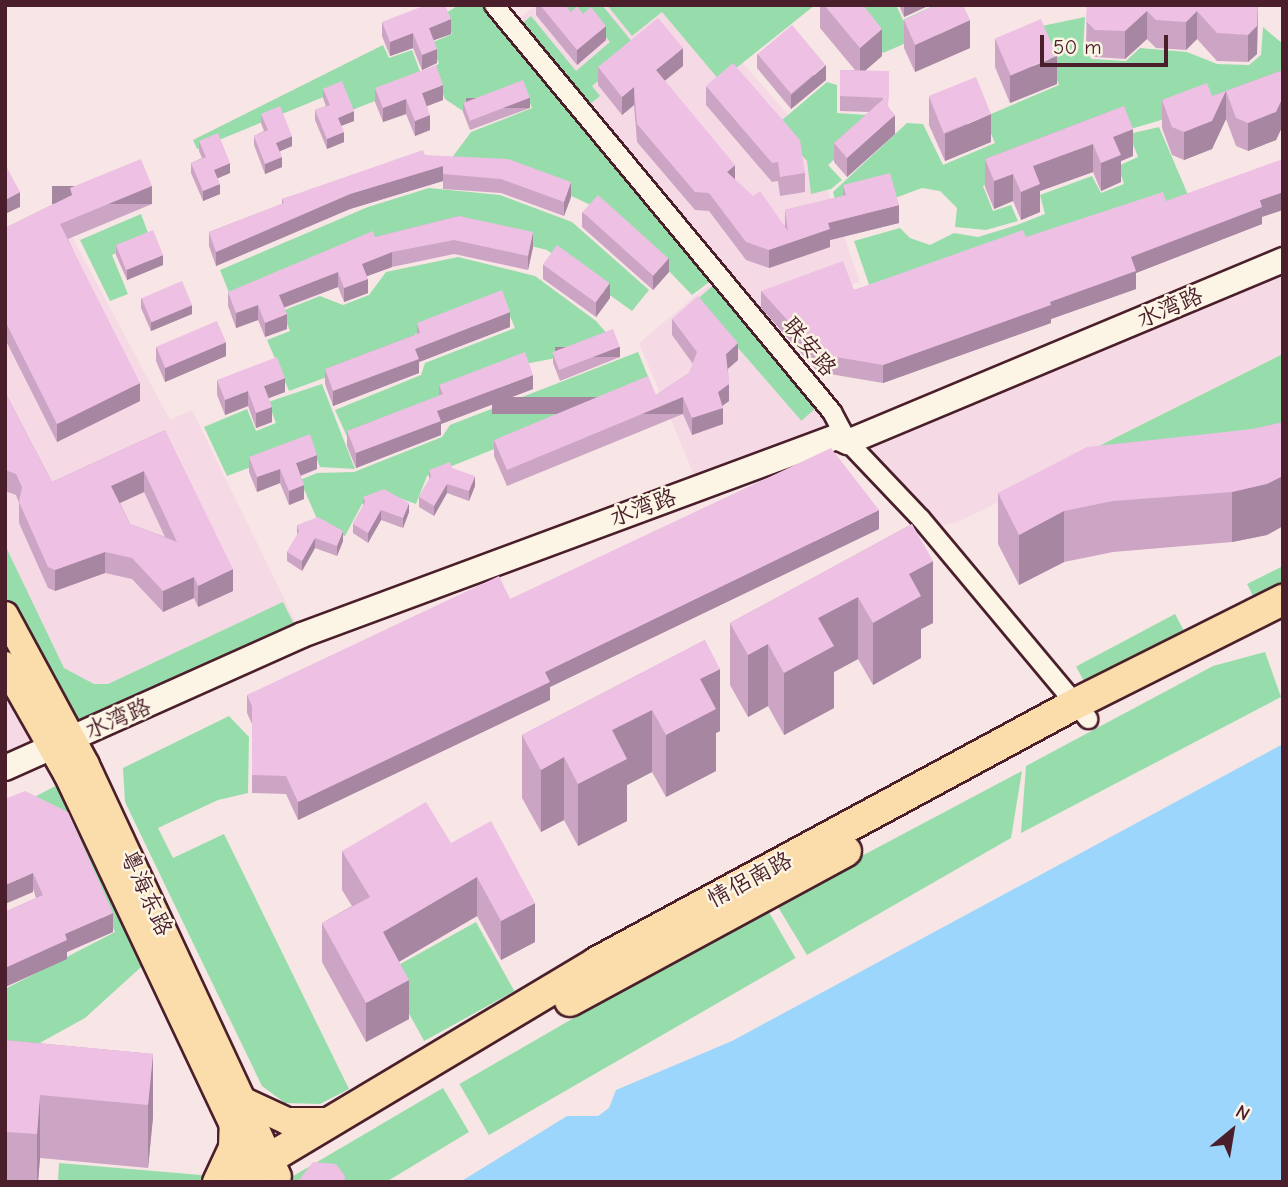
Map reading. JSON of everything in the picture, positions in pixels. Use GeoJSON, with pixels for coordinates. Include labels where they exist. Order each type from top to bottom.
{"type":"FeatureCollection","features":[{"type":"Feature","properties":{"kind":"highway","name":"情侣南路"},"geometry":{"type":"LineString","coordinates":[[260,1174],[1283,600]]}},
{"type":"Feature","properties":{"kind":"highway","name":"情侣南路"},"geometry":{"type":"LineString","coordinates":[[260,1174],[333,1121],[597,962],[1082,712],[1283,620]]}},
{"type":"Feature","properties":{"kind":"main road","name":"粤海东路"},"geometry":{"type":"LineString","coordinates":[[5,615],[61,743],[239,1113],[260,1174]]}},
{"type":"Feature","properties":{"kind":"main road","name":"粤海东路"},"geometry":{"type":"LineString","coordinates":[[5,665],[61,743]]}},
{"type":"Feature","properties":{"kind":"main road"},"geometry":{"type":"LineString","coordinates":[[216,1182],[232,1146],[239,1113],[287,1121],[333,1121]]}},
{"type":"Feature","properties":{"kind":"street","name":"联安路"},"geometry":{"type":"LineString","coordinates":[[494,5],[832,412],[848,442],[921,519],[1082,712]]}},
{"type":"Feature","properties":{"kind":"street","name":"水湾路"},"geometry":{"type":"LineString","coordinates":[[5,768],[302,635],[836,437],[848,442],[1283,260]]}},
{"type":"Feature","properties":{"kind":"shaded area"},"geometry":{"type":"Polygon","coordinates":[[[536,5],[607,5],[632,36],[662,12],[720,81],[743,63],[824,157],[818,163],[860,282],[753,317],[848,432],[699,487],[639,343],[718,277],[511,26],[536,5]]]}},
{"type":"Feature","properties":{"kind":"shaded area"},"geometry":{"type":"Polygon","coordinates":[[[56,207],[170,420],[192,410],[302,635],[105,727],[5,615],[5,233],[56,207]]]}},
{"type":"Feature","properties":{"kind":"shaded area"},"geometry":{"type":"Polygon","coordinates":[[[1283,258],[1283,428],[1101,452],[958,522],[936,527],[849,432],[1283,258]]]}},
{"type":"Feature","properties":{"kind":"shaded area"},"geometry":{"type":"Polygon","coordinates":[[[5,667],[50,747],[5,768],[5,667]]]}},
{"type":"Feature","properties":{"kind":"green space"},"geometry":{"type":"Polygon","coordinates":[[[459,5],[491,5],[716,277],[692,295],[637,238],[599,209],[542,182],[445,167],[471,132],[532,108],[524,88],[463,111],[445,99],[432,67],[439,64],[431,43],[452,34],[444,14],[459,5]]]}},
{"type":"Feature","properties":{"kind":"green space"},"geometry":{"type":"Polygon","coordinates":[[[560,5],[602,5],[638,49],[592,86],[600,96],[585,108],[518,27],[531,16],[576,71],[610,42],[591,18],[572,19],[560,5]]]}},
{"type":"Feature","properties":{"kind":"green space"},"geometry":{"type":"Polygon","coordinates":[[[607,5],[815,5],[720,81],[662,12],[632,36],[607,5]]]}},
{"type":"Feature","properties":{"kind":"green space"},"geometry":{"type":"Polygon","coordinates":[[[855,5],[896,5],[903,20],[935,5],[959,5],[959,20],[883,53],[849,11],[855,5]]]}},
{"type":"Feature","properties":{"kind":"green space"},"geometry":{"type":"Polygon","coordinates":[[[1085,17],[1083,50],[1092,59],[1126,61],[1140,48],[1187,52],[1217,64],[1249,65],[1261,55],[1263,27],[1283,44],[1283,96],[1206,107],[1127,130],[983,186],[993,211],[1011,205],[1018,221],[986,230],[955,227],[957,208],[940,191],[922,188],[895,198],[836,203],[833,192],[907,123],[923,124],[943,165],[995,143],[984,117],[1059,85],[1037,27],[1085,17]]]}},
{"type":"Feature","properties":{"kind":"green space"},"geometry":{"type":"Polygon","coordinates":[[[383,45],[389,58],[412,50],[424,82],[352,110],[343,89],[197,149],[193,140],[383,45]]]}},
{"type":"Feature","properties":{"kind":"green space"},"geometry":{"type":"Polygon","coordinates":[[[827,82],[837,85],[837,113],[883,116],[828,165],[842,180],[831,189],[811,194],[807,161],[775,126],[827,82]]]}},
{"type":"Feature","properties":{"kind":"green space"},"geometry":{"type":"Polygon","coordinates":[[[1159,127],[1192,204],[873,296],[854,241],[900,228],[910,238],[930,245],[954,233],[978,237],[1017,225],[1045,214],[1040,195],[1092,176],[1101,193],[1124,184],[1118,166],[1138,157],[1129,134],[1159,127]]]}},
{"type":"Feature","properties":{"kind":"green space"},"geometry":{"type":"Polygon","coordinates":[[[429,188],[500,195],[572,222],[649,290],[632,311],[547,250],[459,228],[232,300],[220,270],[368,207],[429,188]]]}},
{"type":"Feature","properties":{"kind":"green space"},"geometry":{"type":"Polygon","coordinates":[[[141,214],[150,238],[112,255],[128,294],[110,301],[80,240],[141,214]]]}},
{"type":"Feature","properties":{"kind":"green space"},"geometry":{"type":"Polygon","coordinates":[[[458,257],[535,276],[596,321],[610,337],[551,359],[525,364],[349,441],[335,410],[421,375],[425,363],[515,328],[504,302],[415,334],[408,347],[289,391],[267,340],[290,331],[282,311],[320,296],[343,305],[369,295],[386,272],[458,257]]]}},
{"type":"Feature","properties":{"kind":"green space"},"geometry":{"type":"Polygon","coordinates":[[[716,283],[821,404],[801,421],[696,300],[716,283]]]}},
{"type":"Feature","properties":{"kind":"green space"},"geometry":{"type":"Polygon","coordinates":[[[638,352],[652,386],[427,476],[416,504],[388,494],[362,504],[345,536],[321,528],[300,480],[317,473],[354,472],[442,437],[450,425],[638,352]]]}},
{"type":"Feature","properties":{"kind":"green space"},"geometry":{"type":"Polygon","coordinates":[[[1283,354],[1283,425],[1091,450],[1283,354]]]}},
{"type":"Feature","properties":{"kind":"green space"},"geometry":{"type":"Polygon","coordinates":[[[322,384],[355,469],[320,467],[311,445],[227,476],[204,427],[247,409],[256,431],[276,423],[268,402],[322,384]]]}},
{"type":"Feature","properties":{"kind":"green space"},"geometry":{"type":"Polygon","coordinates":[[[5,545],[64,668],[94,684],[108,684],[283,602],[299,634],[74,733],[5,607],[5,545]]]}},
{"type":"Feature","properties":{"kind":"green space"},"geometry":{"type":"Polygon","coordinates":[[[1283,566],[1283,593],[1258,606],[1247,584],[1283,566]]]}},
{"type":"Feature","properties":{"kind":"green space"},"geometry":{"type":"Polygon","coordinates":[[[1175,614],[1189,640],[1090,693],[1076,667],[1175,614]]]}},
{"type":"Feature","properties":{"kind":"green space"},"geometry":{"type":"Polygon","coordinates":[[[1265,652],[1281,697],[1021,833],[1026,766],[1213,666],[1265,652]]]}},
{"type":"Feature","properties":{"kind":"green space"},"geometry":{"type":"Polygon","coordinates":[[[229,716],[249,737],[248,793],[218,800],[158,828],[173,858],[224,834],[349,1089],[320,1104],[285,1103],[262,1086],[125,802],[123,768],[229,716]]]}},
{"type":"Feature","properties":{"kind":"green space"},"geometry":{"type":"Polygon","coordinates":[[[1022,771],[1011,838],[807,955],[775,902],[1022,771]]]}},
{"type":"Feature","properties":{"kind":"green space"},"geometry":{"type":"Polygon","coordinates":[[[67,780],[151,958],[85,1018],[5,1062],[5,989],[115,932],[69,829],[19,805],[67,780]]]}},
{"type":"Feature","properties":{"kind":"green space"},"geometry":{"type":"Polygon","coordinates":[[[766,907],[796,958],[489,1135],[459,1084],[766,907]]]}},
{"type":"Feature","properties":{"kind":"green space"},"geometry":{"type":"Polygon","coordinates":[[[476,922],[514,991],[424,1041],[386,972],[476,922]]]}},
{"type":"Feature","properties":{"kind":"green space"},"geometry":{"type":"Polygon","coordinates":[[[443,1088],[469,1132],[386,1182],[283,1182],[443,1088]]]}},
{"type":"Feature","properties":{"kind":"green space"},"geometry":{"type":"Polygon","coordinates":[[[59,1163],[213,1176],[209,1182],[58,1182],[59,1163]]]}},
{"type":"Feature","properties":{"kind":"water"},"geometry":{"type":"Polygon","coordinates":[[[1283,744],[1283,1182],[460,1182],[567,1116],[598,1116],[609,1108],[616,1090],[732,1041],[1283,744]]]}},
{"type":"Feature","properties":{"kind":"building"},"geometry":{"type":"Polygon","coordinates":[[[426,5],[445,5],[451,19],[429,28],[437,49],[422,55],[413,33],[390,42],[382,22],[426,5]]]}},
{"type":"Feature","properties":{"kind":"building"},"geometry":{"type":"Polygon","coordinates":[[[540,5],[565,5],[571,12],[577,6],[583,14],[591,7],[606,26],[577,50],[540,5]]]}},
{"type":"Feature","properties":{"kind":"building"},"geometry":{"type":"Polygon","coordinates":[[[824,5],[863,5],[882,29],[860,48],[824,5]]]}},
{"type":"Feature","properties":{"kind":"building"},"geometry":{"type":"Polygon","coordinates":[[[936,5],[963,5],[970,20],[915,45],[904,20],[936,5]]]}},
{"type":"Feature","properties":{"kind":"building"},"geometry":{"type":"Polygon","coordinates":[[[1087,5],[1258,5],[1257,26],[1248,35],[1217,33],[1197,11],[1186,22],[1156,20],[1147,11],[1125,31],[1095,30],[1086,21],[1087,5]]]}},
{"type":"Feature","properties":{"kind":"building"},"geometry":{"type":"Polygon","coordinates":[[[658,18],[683,48],[656,70],[735,165],[727,172],[753,196],[760,191],[788,231],[785,210],[846,195],[843,185],[890,173],[899,205],[828,223],[830,229],[769,250],[746,242],[709,193],[695,192],[637,124],[634,87],[622,97],[598,67],[658,18]]]}},
{"type":"Feature","properties":{"kind":"building"},"geometry":{"type":"Polygon","coordinates":[[[1041,19],[1057,56],[1011,75],[995,39],[1041,19]]]}},
{"type":"Feature","properties":{"kind":"building"},"geometry":{"type":"Polygon","coordinates":[[[792,25],[825,65],[791,94],[758,54],[792,25]]]}},
{"type":"Feature","properties":{"kind":"building"},"geometry":{"type":"Polygon","coordinates":[[[733,63],[800,140],[805,173],[780,177],[778,162],[772,163],[706,86],[733,63]]]}},
{"type":"Feature","properties":{"kind":"building"},"geometry":{"type":"Polygon","coordinates":[[[436,65],[443,85],[422,93],[430,115],[415,121],[406,99],[383,108],[375,88],[436,65]]]}},
{"type":"Feature","properties":{"kind":"building"},"geometry":{"type":"Polygon","coordinates":[[[840,70],[889,71],[889,94],[884,98],[840,96],[840,70]]]}},
{"type":"Feature","properties":{"kind":"building"},"geometry":{"type":"Polygon","coordinates":[[[1283,70],[1283,97],[1276,112],[1248,123],[1236,118],[1226,91],[1212,121],[1184,132],[1172,127],[1162,100],[1207,83],[1212,96],[1283,70]]]}},
{"type":"Feature","properties":{"kind":"building"},"geometry":{"type":"Polygon","coordinates":[[[976,77],[991,114],[944,133],[929,96],[976,77]]]}},
{"type":"Feature","properties":{"kind":"building"},"geometry":{"type":"Polygon","coordinates":[[[523,80],[530,98],[470,121],[463,103],[523,80]]]}},
{"type":"Feature","properties":{"kind":"building"},"geometry":{"type":"Polygon","coordinates":[[[342,81],[354,111],[338,118],[344,132],[327,139],[315,110],[330,105],[323,89],[342,81]]]}},
{"type":"Feature","properties":{"kind":"building"},"geometry":{"type":"Polygon","coordinates":[[[889,94],[888,107],[895,115],[847,158],[834,143],[889,94]]]}},
{"type":"Feature","properties":{"kind":"building"},"geometry":{"type":"Polygon","coordinates":[[[280,106],[292,136],[276,143],[282,157],[265,164],[254,136],[268,130],[261,114],[280,106]]]}},
{"type":"Feature","properties":{"kind":"building"},"geometry":{"type":"Polygon","coordinates":[[[1124,106],[1133,129],[1113,137],[1121,155],[1101,163],[1093,144],[1033,166],[1040,184],[1021,192],[1013,174],[994,181],[985,159],[1124,106]]]}},
{"type":"Feature","properties":{"kind":"building"},"geometry":{"type":"Polygon","coordinates":[[[218,133],[230,163],[214,170],[220,184],[203,191],[191,163],[206,157],[199,141],[218,133]]]}},
{"type":"Feature","properties":{"kind":"building"},"geometry":{"type":"Polygon","coordinates":[[[423,150],[425,155],[508,159],[571,182],[564,202],[501,179],[443,174],[443,166],[350,194],[216,252],[209,232],[284,203],[282,199],[423,150]]]}},
{"type":"Feature","properties":{"kind":"building"},"geometry":{"type":"Polygon","coordinates":[[[141,159],[152,186],[60,224],[140,383],[57,424],[5,321],[5,228],[72,195],[70,188],[141,159]]]}},
{"type":"Feature","properties":{"kind":"building"},"geometry":{"type":"Polygon","coordinates":[[[1283,159],[1283,192],[1260,200],[1262,207],[1131,257],[1136,271],[1050,302],[1051,305],[883,365],[818,354],[761,291],[843,261],[854,290],[1023,230],[1026,237],[1163,192],[1166,201],[1283,159]]]}},
{"type":"Feature","properties":{"kind":"building"},"geometry":{"type":"Polygon","coordinates":[[[5,167],[20,192],[5,200],[5,167]]]}},
{"type":"Feature","properties":{"kind":"building"},"geometry":{"type":"Polygon","coordinates":[[[598,195],[669,259],[653,276],[583,212],[598,195]]]}},
{"type":"Feature","properties":{"kind":"building"},"geometry":{"type":"Polygon","coordinates":[[[459,216],[533,232],[528,256],[454,240],[392,252],[362,264],[368,279],[344,288],[338,272],[279,295],[287,314],[265,323],[258,305],[236,313],[228,292],[373,231],[375,237],[459,216]]]}},
{"type":"Feature","properties":{"kind":"building"},"geometry":{"type":"Polygon","coordinates":[[[153,230],[163,255],[126,270],[116,245],[153,230]]]}},
{"type":"Feature","properties":{"kind":"building"},"geometry":{"type":"Polygon","coordinates":[[[557,245],[610,283],[595,303],[543,264],[557,245]]]}},
{"type":"Feature","properties":{"kind":"building"},"geometry":{"type":"Polygon","coordinates":[[[182,281],[192,305],[152,322],[141,298],[182,281]]]}},
{"type":"Feature","properties":{"kind":"building"},"geometry":{"type":"Polygon","coordinates":[[[502,290],[510,312],[415,349],[419,359],[333,391],[325,369],[420,333],[417,323],[502,290]]]}},
{"type":"Feature","properties":{"kind":"building"},"geometry":{"type":"Polygon","coordinates":[[[698,296],[738,343],[726,354],[729,384],[718,392],[723,408],[692,418],[683,397],[507,470],[494,440],[648,376],[656,395],[689,373],[697,352],[672,319],[698,296]]]}},
{"type":"Feature","properties":{"kind":"building"},"geometry":{"type":"Polygon","coordinates":[[[217,321],[226,342],[165,368],[156,347],[217,321]]]}},
{"type":"Feature","properties":{"kind":"building"},"geometry":{"type":"Polygon","coordinates":[[[613,329],[620,347],[559,370],[552,352],[613,329]]]}},
{"type":"Feature","properties":{"kind":"building"},"geometry":{"type":"Polygon","coordinates":[[[525,352],[533,375],[437,411],[441,421],[356,453],[347,431],[443,394],[439,385],[525,352]]]}},
{"type":"Feature","properties":{"kind":"building"},"geometry":{"type":"Polygon","coordinates":[[[277,357],[285,378],[264,386],[272,407],[256,413],[248,391],[225,400],[217,380],[277,357]]]}},
{"type":"Feature","properties":{"kind":"building"},"geometry":{"type":"Polygon","coordinates":[[[5,392],[52,482],[165,430],[233,569],[198,586],[194,577],[163,591],[132,558],[105,552],[55,570],[48,567],[19,502],[22,487],[16,474],[5,470],[5,392]],[[144,471],[111,486],[130,524],[177,542],[144,471]]]}},
{"type":"Feature","properties":{"kind":"building"},"geometry":{"type":"Polygon","coordinates":[[[1283,422],[1283,476],[1267,484],[1232,492],[1113,501],[1064,511],[1019,535],[998,493],[1087,447],[1253,429],[1283,422]]]}},
{"type":"Feature","properties":{"kind":"building"},"geometry":{"type":"Polygon","coordinates":[[[310,434],[317,455],[296,463],[304,485],[289,491],[280,469],[257,477],[249,457],[310,434]]]}},
{"type":"Feature","properties":{"kind":"building"},"geometry":{"type":"Polygon","coordinates":[[[831,448],[879,510],[545,672],[550,682],[298,802],[286,776],[252,775],[252,706],[247,695],[499,576],[510,599],[831,448]]]}},
{"type":"Feature","properties":{"kind":"building"},"geometry":{"type":"Polygon","coordinates":[[[450,462],[452,468],[475,476],[469,491],[447,484],[434,506],[419,497],[431,476],[429,470],[450,462]]]}},
{"type":"Feature","properties":{"kind":"building"},"geometry":{"type":"Polygon","coordinates":[[[384,489],[409,503],[403,518],[381,510],[368,533],[353,524],[365,502],[363,497],[384,489]]]}},
{"type":"Feature","properties":{"kind":"building"},"geometry":{"type":"Polygon","coordinates":[[[318,517],[343,531],[337,546],[315,538],[302,561],[287,552],[299,531],[297,525],[318,517]]]}},
{"type":"Feature","properties":{"kind":"building"},"geometry":{"type":"Polygon","coordinates":[[[912,524],[933,561],[909,574],[921,596],[873,623],[858,597],[818,618],[834,646],[784,673],[768,644],[748,655],[730,623],[912,524]]]}},
{"type":"Feature","properties":{"kind":"building"},"geometry":{"type":"Polygon","coordinates":[[[705,640],[720,669],[700,679],[716,709],[666,735],[652,710],[612,730],[627,759],[578,784],[564,757],[541,770],[522,735],[705,640]]]}},
{"type":"Feature","properties":{"kind":"building"},"geometry":{"type":"Polygon","coordinates":[[[25,791],[68,812],[113,913],[65,934],[67,940],[5,968],[5,912],[43,895],[33,873],[5,885],[5,799],[25,791]]]}},
{"type":"Feature","properties":{"kind":"building"},"geometry":{"type":"Polygon","coordinates":[[[426,802],[451,843],[491,821],[535,903],[501,921],[477,877],[383,932],[409,980],[366,1003],[322,923],[370,897],[342,851],[426,802]]]}},
{"type":"Feature","properties":{"kind":"building"},"geometry":{"type":"Polygon","coordinates":[[[5,1040],[153,1054],[148,1105],[40,1095],[37,1134],[5,1132],[5,1040]]]}},
{"type":"Feature","properties":{"kind":"building"},"geometry":{"type":"Polygon","coordinates":[[[313,1162],[336,1164],[345,1176],[344,1182],[299,1182],[313,1162]]]}}]}
